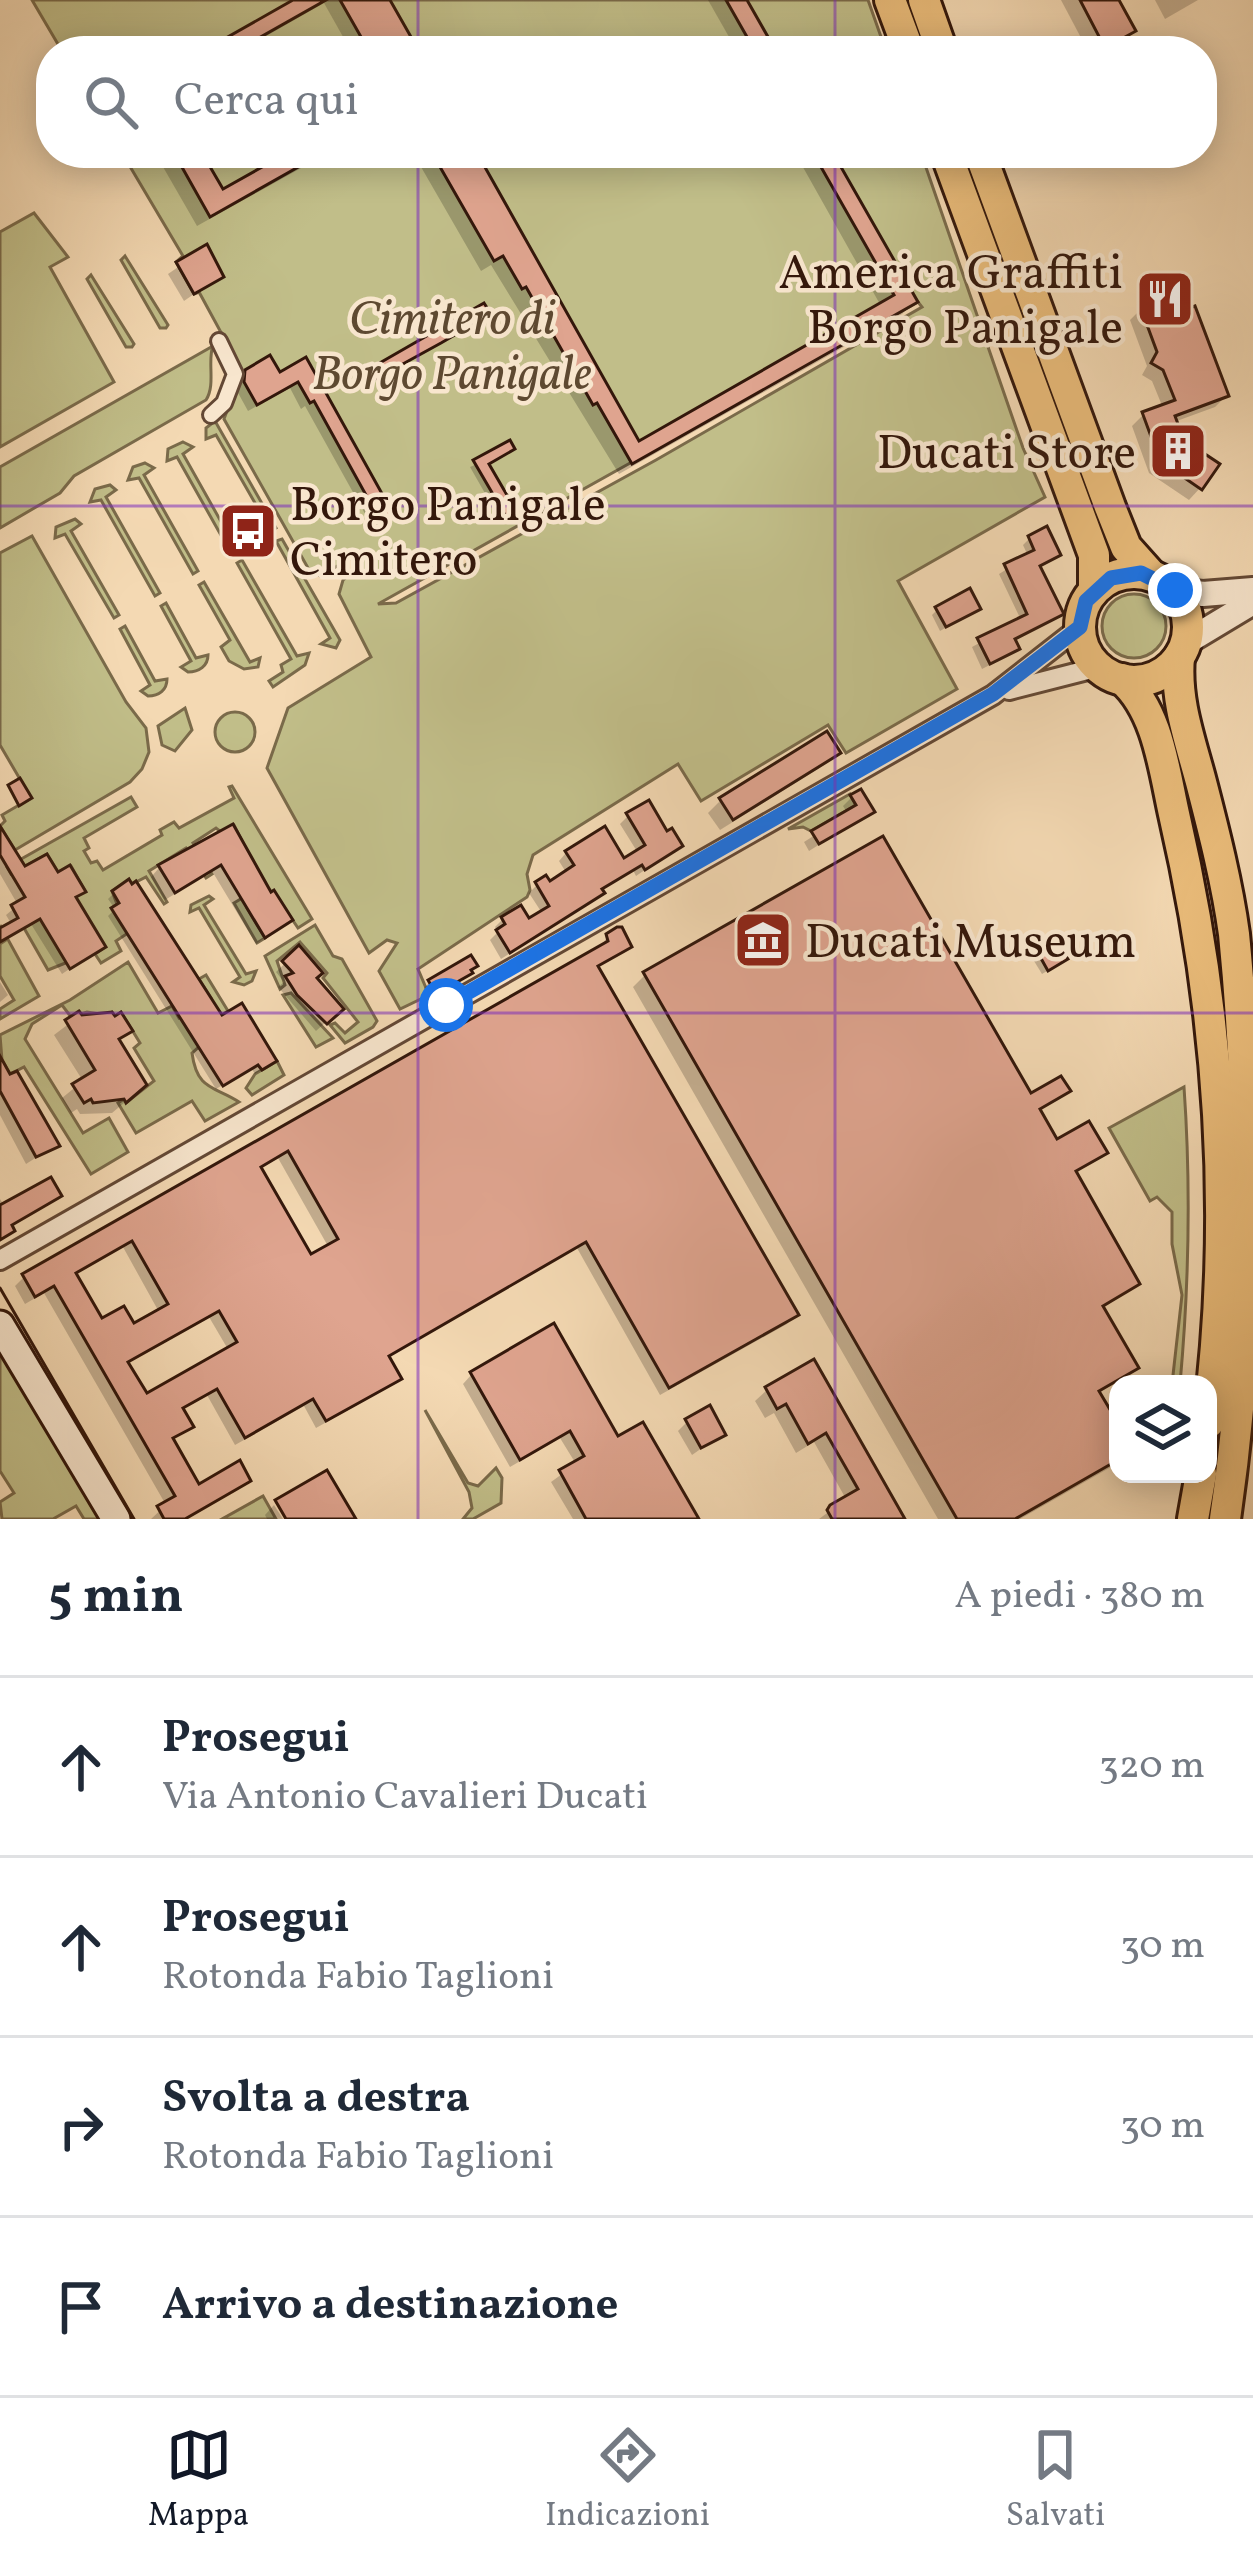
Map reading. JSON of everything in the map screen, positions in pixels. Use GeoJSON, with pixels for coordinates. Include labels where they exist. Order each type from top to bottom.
{"type":"FeatureCollection","features":[{"type":"Feature","properties":{"kind":"main road"},"geometry":{"type":"LineString","coordinates":[[890,0],[903,36]]}},
{"type":"Feature","properties":{"kind":"main road"},"geometry":{"type":"LineString","coordinates":[[924,0],[937,36]]}},
{"type":"Feature","properties":{"kind":"main road"},"geometry":{"type":"LineString","coordinates":[[952,168],[1094,555],[1094,590]]}},
{"type":"Feature","properties":{"kind":"main road"},"geometry":{"type":"LineString","coordinates":[[986,168],[1126,547],[1163,583],[1187,619],[1176,686],[1208,807],[1234,937],[1249,1099],[1249,1319],[1225,1519]]}},
{"type":"Feature","properties":{"kind":"main road"},"geometry":{"type":"LineString","coordinates":[[1163,583],[1120,574],[1094,590],[1080,627],[1085,649],[1142,701],[1186,864],[1209,1003],[1217,1087],[1221,1234],[1211,1375]]}},
{"type":"Feature","properties":{"kind":"main road"},"geometry":{"type":"LineString","coordinates":[[1110,674],[1154,677],[1182,650]]}},
{"type":"Feature","properties":{"kind":"main road"},"geometry":{"type":"LineString","coordinates":[[0,1325],[116,1519]]}},
{"type":"Feature","properties":{"kind":"main road"},"geometry":{"type":"LineString","coordinates":[[1193,1519],[1199,1483]]}},
{"type":"Feature","properties":{"kind":"street"},"geometry":{"type":"LineString","coordinates":[[211,415],[224,404],[235,374],[219,341]]}},
{"type":"Feature","properties":{"kind":"street"},"geometry":{"type":"LineString","coordinates":[[1163,583],[1203,594],[1253,590]]}},
{"type":"Feature","properties":{"kind":"street"},"geometry":{"type":"LineString","coordinates":[[1182,650],[1253,602]]}},
{"type":"Feature","properties":{"kind":"street"},"geometry":{"type":"LineString","coordinates":[[0,1260],[993,694],[1080,627]]}},
{"type":"Feature","properties":{"kind":"street"},"geometry":{"type":"LineString","coordinates":[[993,694],[1110,674]]}},
{"type":"Feature","properties":{"kind":"green space"},"geometry":{"type":"Polygon","coordinates":[[[32,0],[868,0],[881,36],[53,36],[32,0]]]}},
{"type":"Feature","properties":{"kind":"green space","name":"Cimitero di Borgo Panigale"},"geometry":{"type":"Polygon","coordinates":[[[131,168],[926,168],[1023,448],[1045,497],[898,581],[957,689],[846,753],[828,725],[701,801],[678,764],[533,855],[527,897],[418,969],[429,995],[400,1009],[379,971],[397,943],[387,940],[369,953],[267,768],[288,708],[371,657],[339,594],[343,580],[359,567],[353,557],[320,576],[308,568],[224,419],[242,371],[199,292],[194,294],[176,262],[183,256],[131,168]],[[918,302],[378,604],[396,603],[922,307],[918,302]]]}},
{"type":"Feature","properties":{"kind":"green space"},"geometry":{"type":"Polygon","coordinates":[[[34,213],[68,257],[50,267],[114,382],[0,447],[0,232],[34,213]]]}},
{"type":"Feature","properties":{"kind":"green space"},"geometry":{"type":"Polygon","coordinates":[[[125,256],[166,328],[160,328],[121,260],[125,256]]]}},
{"type":"Feature","properties":{"kind":"green space"},"geometry":{"type":"Polygon","coordinates":[[[91,275],[132,347],[126,347],[87,279],[91,275]]]}},
{"type":"Feature","properties":{"kind":"green space"},"geometry":{"type":"Polygon","coordinates":[[[213,346],[206,400],[74,476],[60,493],[0,528],[0,467],[213,346]]]}},
{"type":"Feature","properties":{"kind":"green space"},"geometry":{"type":"Polygon","coordinates":[[[215,421],[276,528],[271,531],[216,435],[206,439],[206,428],[215,421]]]}},
{"type":"Feature","properties":{"kind":"green space"},"geometry":{"type":"Polygon","coordinates":[[[183,442],[193,447],[183,454],[237,550],[231,553],[177,457],[167,461],[168,449],[183,442]]]}},
{"type":"Feature","properties":{"kind":"green space"},"geometry":{"type":"Polygon","coordinates":[[[145,463],[154,468],[144,475],[198,571],[193,574],[139,478],[128,480],[133,467],[145,463]]]}},
{"type":"Feature","properties":{"kind":"green space"},"geometry":{"type":"Polygon","coordinates":[[[110,485],[116,490],[106,497],[160,593],[155,596],[101,500],[90,502],[95,489],[110,485]]]}},
{"type":"Feature","properties":{"kind":"green space"},"geometry":{"type":"Polygon","coordinates":[[[75,519],[81,524],[71,531],[119,615],[114,618],[65,534],[55,538],[56,527],[75,519]]]}},
{"type":"Feature","properties":{"kind":"green space"},"geometry":{"type":"Polygon","coordinates":[[[32,536],[126,702],[146,728],[149,752],[130,782],[15,850],[0,826],[5,821],[2,815],[31,798],[0,745],[0,553],[32,536]]]}},
{"type":"Feature","properties":{"kind":"green space"},"geometry":{"type":"Polygon","coordinates":[[[282,539],[340,640],[336,648],[321,644],[330,638],[276,541],[282,539]]]}},
{"type":"Feature","properties":{"kind":"green space"},"geometry":{"type":"Polygon","coordinates":[[[242,560],[297,656],[309,653],[305,665],[273,687],[269,681],[291,659],[237,563],[242,560]]]}},
{"type":"Feature","properties":{"kind":"green space"},"geometry":{"type":"Polygon","coordinates":[[[204,582],[250,662],[260,658],[258,667],[244,669],[229,661],[221,647],[230,640],[199,585],[204,582]]]}},
{"type":"Feature","properties":{"kind":"green space"},"geometry":{"type":"Polygon","coordinates":[[[1134,594],[1157,603],[1166,626],[1157,649],[1134,658],[1111,649],[1102,626],[1111,603],[1134,594]]]}},
{"type":"Feature","properties":{"kind":"green space"},"geometry":{"type":"Polygon","coordinates":[[[166,603],[196,658],[208,655],[199,670],[188,672],[181,667],[191,661],[161,606],[166,603]]]}},
{"type":"Feature","properties":{"kind":"green space"},"geometry":{"type":"Polygon","coordinates":[[[125,626],[155,681],[167,679],[159,694],[148,696],[141,691],[150,685],[120,629],[125,626]]]}},
{"type":"Feature","properties":{"kind":"green space"},"geometry":{"type":"Polygon","coordinates":[[[185,708],[192,730],[175,751],[162,745],[158,726],[185,708]]]}},
{"type":"Feature","properties":{"kind":"green space"},"geometry":{"type":"Polygon","coordinates":[[[235,712],[249,718],[255,732],[249,746],[235,752],[221,746],[215,732],[221,718],[235,712]]]}},
{"type":"Feature","properties":{"kind":"green space"},"geometry":{"type":"Polygon","coordinates":[[[232,786],[312,919],[298,928],[273,891],[247,908],[265,938],[257,943],[234,903],[264,885],[234,825],[221,832],[216,828],[193,843],[212,874],[206,878],[186,848],[149,871],[164,904],[146,877],[132,884],[129,880],[112,891],[128,933],[116,941],[121,951],[101,963],[95,954],[105,947],[48,970],[24,928],[85,891],[71,866],[58,872],[47,854],[11,874],[7,867],[131,797],[137,807],[84,838],[91,863],[97,861],[103,870],[162,835],[160,830],[174,822],[179,828],[234,798],[232,786]]]}},
{"type":"Feature","properties":{"kind":"green space"},"geometry":{"type":"Polygon","coordinates":[[[850,794],[856,805],[811,831],[788,829],[850,794]]]}},
{"type":"Feature","properties":{"kind":"green space"},"geometry":{"type":"Polygon","coordinates":[[[209,896],[213,899],[204,905],[246,974],[256,971],[244,985],[233,982],[240,977],[199,908],[190,912],[191,905],[209,896]]]}},
{"type":"Feature","properties":{"kind":"green space"},"geometry":{"type":"Polygon","coordinates":[[[0,925],[39,996],[0,1019],[0,1009],[14,1000],[0,976],[0,944],[6,940],[0,925]]]}},
{"type":"Feature","properties":{"kind":"green space"},"geometry":{"type":"Polygon","coordinates":[[[315,925],[333,956],[342,959],[377,1021],[345,1043],[330,1025],[335,1023],[345,1033],[358,1022],[323,978],[327,973],[300,942],[277,961],[285,985],[280,989],[265,956],[315,925]]]}},
{"type":"Feature","properties":{"kind":"green space"},"geometry":{"type":"Polygon","coordinates":[[[128,962],[158,1013],[172,1006],[179,1018],[211,998],[199,979],[206,975],[228,1011],[192,1032],[200,1046],[192,1053],[194,1065],[208,1086],[239,1102],[205,1121],[192,1101],[136,1133],[118,1103],[127,1102],[154,1081],[134,1048],[140,1043],[121,1012],[71,1017],[62,1005],[32,1024],[25,1039],[83,1133],[109,1118],[128,1152],[91,1174],[24,1067],[10,1074],[2,1060],[0,1035],[70,1000],[128,962]]]}},
{"type":"Feature","properties":{"kind":"green space"},"geometry":{"type":"Polygon","coordinates":[[[291,993],[333,1038],[316,1047],[283,995],[291,993]]]}},
{"type":"Feature","properties":{"kind":"green space"},"geometry":{"type":"Polygon","coordinates":[[[277,1061],[284,1075],[252,1095],[246,1088],[255,1074],[277,1061]]]}},
{"type":"Feature","properties":{"kind":"green space"},"geometry":{"type":"Polygon","coordinates":[[[1184,1087],[1187,1273],[1181,1375],[1173,1375],[1182,1295],[1172,1244],[1172,1212],[1157,1197],[1150,1201],[1109,1128],[1184,1087]]]}},
{"type":"Feature","properties":{"kind":"green space"},"geometry":{"type":"Polygon","coordinates":[[[0,1348],[99,1519],[84,1519],[76,1506],[53,1519],[2,1519],[0,1502],[14,1493],[0,1471],[0,1348]]]}},
{"type":"Feature","properties":{"kind":"green space"},"geometry":{"type":"Polygon","coordinates":[[[425,1410],[468,1483],[478,1486],[496,1468],[502,1478],[501,1503],[473,1519],[463,1519],[472,1508],[469,1492],[425,1410]]]}},
{"type":"Feature","properties":{"kind":"green space"},"geometry":{"type":"Polygon","coordinates":[[[263,1496],[276,1519],[222,1519],[263,1496]]]}},
{"type":"Feature","properties":{"kind":"building"},"geometry":{"type":"Polygon","coordinates":[[[293,0],[326,0],[262,36],[229,36],[293,0]]]}},
{"type":"Feature","properties":{"kind":"building"},"geometry":{"type":"Polygon","coordinates":[[[340,0],[390,0],[410,36],[360,36],[340,0]]]}},
{"type":"Feature","properties":{"kind":"building"},"geometry":{"type":"Polygon","coordinates":[[[726,0],[747,0],[767,36],[746,36],[726,0]]]}},
{"type":"Feature","properties":{"kind":"building"},"geometry":{"type":"Polygon","coordinates":[[[1080,0],[1119,0],[1136,31],[1127,36],[1099,36],[1080,0]]]}},
{"type":"Feature","properties":{"kind":"building"},"geometry":{"type":"Polygon","coordinates":[[[182,168],[211,168],[223,189],[260,168],[297,168],[210,217],[182,168]]]}},
{"type":"Feature","properties":{"kind":"building"},"geometry":{"type":"Polygon","coordinates":[[[441,168],[485,168],[639,441],[894,295],[822,168],[842,168],[918,302],[632,464],[526,287],[522,289],[503,256],[494,261],[441,168]]]}},
{"type":"Feature","properties":{"kind":"building"},"geometry":{"type":"Polygon","coordinates":[[[207,244],[224,277],[194,294],[176,262],[207,244]]]}},
{"type":"Feature","properties":{"kind":"building"},"geometry":{"type":"Polygon","coordinates":[[[1169,295],[1175,313],[1195,306],[1229,396],[1175,416],[1184,440],[1220,464],[1202,490],[1160,461],[1142,412],[1175,400],[1163,370],[1151,363],[1157,352],[1140,306],[1169,295]]]}},
{"type":"Feature","properties":{"kind":"building"},"geometry":{"type":"Polygon","coordinates":[[[484,303],[491,314],[370,382],[364,372],[484,303]]]}},
{"type":"Feature","properties":{"kind":"building"},"geometry":{"type":"Polygon","coordinates":[[[270,355],[280,372],[306,357],[395,517],[382,524],[314,401],[310,403],[298,382],[257,405],[244,382],[245,370],[270,355]]]}},
{"type":"Feature","properties":{"kind":"building"},"geometry":{"type":"Polygon","coordinates":[[[510,440],[515,449],[489,464],[518,514],[508,520],[473,460],[510,440]]]}},
{"type":"Feature","properties":{"kind":"building"},"geometry":{"type":"Polygon","coordinates":[[[1047,526],[1061,555],[1040,566],[1064,614],[1015,639],[1020,649],[990,664],[977,638],[1027,614],[1004,564],[1034,550],[1028,536],[1047,526]]]}},
{"type":"Feature","properties":{"kind":"building"},"geometry":{"type":"Polygon","coordinates":[[[970,588],[981,609],[946,627],[935,607],[970,588]]]}},
{"type":"Feature","properties":{"kind":"building"},"geometry":{"type":"Polygon","coordinates":[[[827,731],[841,753],[733,820],[719,798],[827,731]]]}},
{"type":"Feature","properties":{"kind":"building"},"geometry":{"type":"Polygon","coordinates":[[[20,778],[32,798],[19,806],[8,785],[20,778]]]}},
{"type":"Feature","properties":{"kind":"building"},"geometry":{"type":"Polygon","coordinates":[[[861,789],[875,812],[819,844],[811,831],[856,805],[850,795],[861,789]]]}},
{"type":"Feature","properties":{"kind":"building"},"geometry":{"type":"Polygon","coordinates":[[[649,800],[667,831],[672,828],[683,846],[602,889],[605,893],[510,953],[496,930],[505,924],[501,917],[521,905],[529,918],[549,906],[535,882],[546,875],[550,881],[574,865],[565,851],[605,826],[624,858],[645,845],[626,813],[649,800]]]}},
{"type":"Feature","properties":{"kind":"building"},"geometry":{"type":"Polygon","coordinates":[[[233,824],[271,892],[293,920],[265,938],[221,865],[175,893],[158,865],[233,824]]]}},
{"type":"Feature","properties":{"kind":"building"},"geometry":{"type":"Polygon","coordinates":[[[0,826],[25,866],[47,854],[58,872],[70,865],[86,892],[76,897],[106,947],[70,969],[40,919],[0,942],[0,928],[18,918],[11,905],[25,897],[0,855],[0,826]]]}},
{"type":"Feature","properties":{"kind":"building"},"geometry":{"type":"Polygon","coordinates":[[[883,836],[1031,1093],[1061,1076],[1071,1091],[1040,1109],[1057,1139],[1089,1121],[1108,1153],[1076,1171],[1140,1284],[1103,1306],[1139,1368],[1127,1375],[1109,1375],[1109,1385],[1099,1391],[1109,1408],[1109,1465],[1015,1519],[957,1519],[643,972],[883,836]]]}},
{"type":"Feature","properties":{"kind":"building"},"geometry":{"type":"Polygon","coordinates":[[[129,879],[132,884],[136,881],[222,1015],[242,1003],[277,1061],[262,1070],[258,1065],[223,1086],[111,908],[119,903],[112,891],[129,879]]]}},
{"type":"Feature","properties":{"kind":"building"},"geometry":{"type":"Polygon","coordinates":[[[622,927],[632,947],[598,966],[799,1315],[669,1388],[586,1242],[389,1356],[402,1379],[326,1421],[313,1399],[245,1438],[217,1389],[183,1408],[194,1427],[173,1438],[199,1484],[240,1460],[251,1481],[185,1519],[164,1519],[157,1506],[175,1496],[54,1286],[35,1297],[22,1274],[608,941],[606,934],[622,927]],[[288,1151],[261,1167],[311,1254],[338,1239],[288,1151]],[[132,1241],[76,1273],[102,1318],[124,1306],[134,1323],[168,1304],[132,1241]],[[219,1311],[128,1362],[147,1393],[237,1342],[219,1311]]]}},
{"type":"Feature","properties":{"kind":"building"},"geometry":{"type":"Polygon","coordinates":[[[1058,942],[1068,959],[1048,971],[1038,953],[1058,942]]]}},
{"type":"Feature","properties":{"kind":"building"},"geometry":{"type":"Polygon","coordinates":[[[299,945],[323,973],[317,978],[344,1009],[327,1024],[285,976],[293,973],[282,961],[299,945]]]}},
{"type":"Feature","properties":{"kind":"building"},"geometry":{"type":"Polygon","coordinates":[[[471,955],[478,966],[473,973],[436,994],[428,980],[471,955]]]}},
{"type":"Feature","properties":{"kind":"building"},"geometry":{"type":"Polygon","coordinates":[[[79,1011],[115,1016],[121,1012],[133,1031],[119,1039],[147,1085],[126,1103],[124,1099],[93,1103],[91,1099],[84,1103],[72,1084],[95,1070],[65,1020],[79,1011]]]}},
{"type":"Feature","properties":{"kind":"building"},"geometry":{"type":"Polygon","coordinates":[[[0,1056],[10,1074],[17,1071],[60,1146],[36,1157],[0,1091],[0,1056]]]}},
{"type":"Feature","properties":{"kind":"building"},"geometry":{"type":"Polygon","coordinates":[[[51,1177],[62,1196],[12,1225],[15,1231],[0,1240],[0,1205],[51,1177]]]}},
{"type":"Feature","properties":{"kind":"building"},"geometry":{"type":"Polygon","coordinates":[[[554,1323],[618,1436],[643,1422],[699,1519],[586,1519],[559,1470],[584,1456],[570,1431],[520,1460],[470,1372],[554,1323]]]}},
{"type":"Feature","properties":{"kind":"building"},"geometry":{"type":"Polygon","coordinates":[[[814,1359],[905,1519],[832,1519],[827,1510],[830,1505],[858,1489],[826,1433],[808,1444],[786,1404],[777,1409],[765,1387],[814,1359]]]}},
{"type":"Feature","properties":{"kind":"building"},"geometry":{"type":"Polygon","coordinates":[[[710,1405],[726,1435],[701,1448],[685,1419],[710,1405]]]}},
{"type":"Feature","properties":{"kind":"building"},"geometry":{"type":"Polygon","coordinates":[[[327,1470],[356,1519],[286,1519],[275,1500],[327,1470]]]}},
{"type":"Feature","properties":{"kind":"tram line"},"geometry":{"type":"LineString","coordinates":[[0,1288],[134,1519]]}},
{"type":"Feature","properties":{"kind":"place","name":"America Graffiti Borgo Panigale"},"geometry":{"type":"Point","coordinates":[1165,299]}},
{"type":"Feature","properties":{"kind":"place","name":"Ducati Store"},"geometry":{"type":"Point","coordinates":[1178,451]}},
{"type":"Feature","properties":{"kind":"place","name":"Borgo Panigale Cimitero"},"geometry":{"type":"Point","coordinates":[248,531]}},
{"type":"Feature","properties":{"kind":"place","name":"Ducati Museum"},"geometry":{"type":"Point","coordinates":[763,940]}},
{"type":"Feature","properties":{"kind":"route"},"geometry":{"type":"LineString","coordinates":[[446,1005],[993,694],[1080,627],[1086,601],[1111,578],[1141,573],[1175,590]]}}]}
